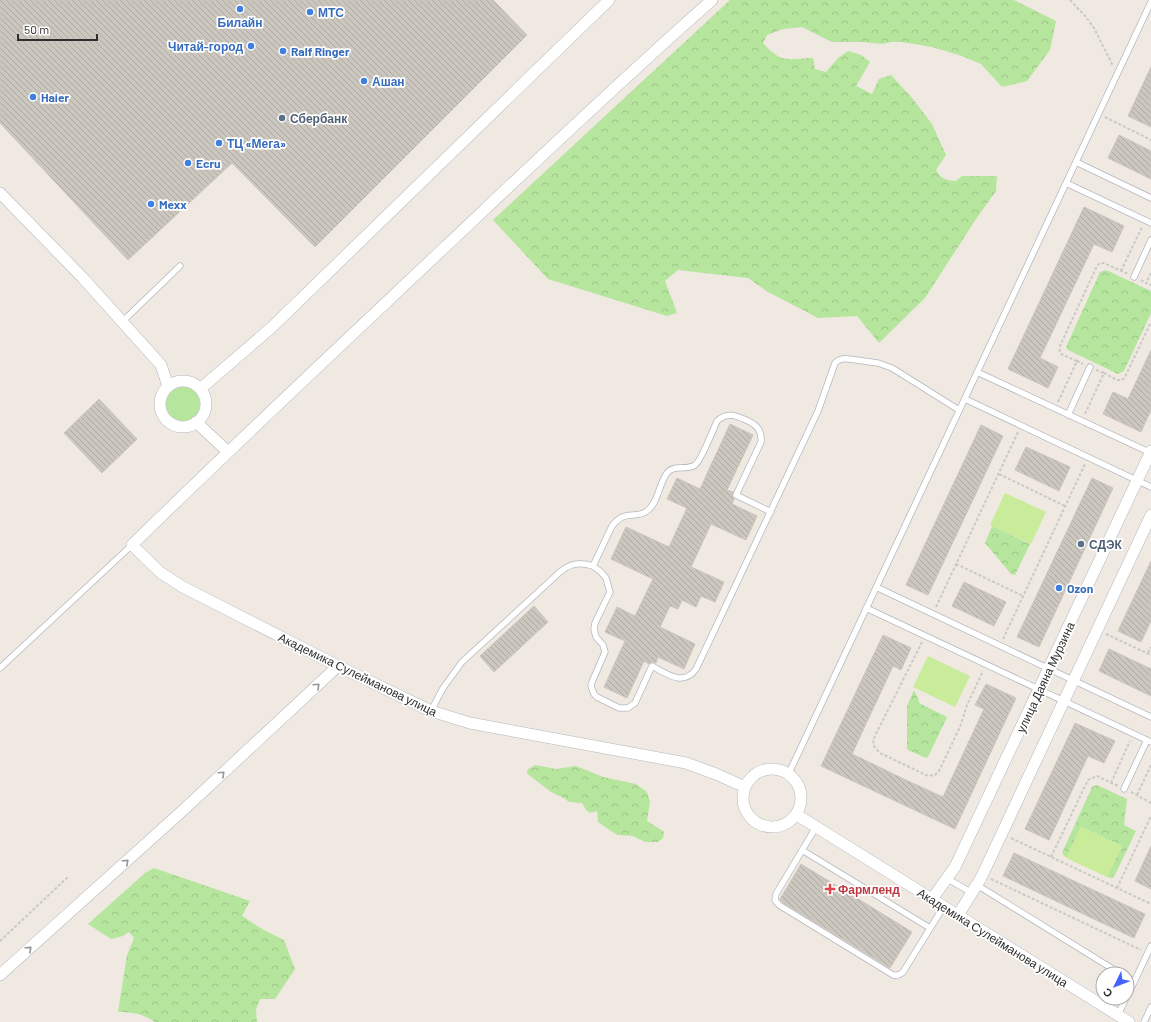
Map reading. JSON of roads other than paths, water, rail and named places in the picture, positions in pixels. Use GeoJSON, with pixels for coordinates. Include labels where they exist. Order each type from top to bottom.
{"type":"FeatureCollection","features":[{"type":"Feature","properties":{"kind":"street"},"geometry":{"type":"LineString","coordinates":[[200,389],[276,323],[609,0]]}},
{"type":"Feature","properties":{"kind":"street"},"geometry":{"type":"LineString","coordinates":[[132,545],[228,451],[659,47],[712,0]]}},
{"type":"Feature","properties":{"kind":"street"},"geometry":{"type":"LineString","coordinates":[[0,194],[82,277],[161,365],[168,386]]}},
{"type":"Feature","properties":{"kind":"street"},"geometry":{"type":"LineString","coordinates":[[183,381],[194,384],[200,389],[203,393],[206,405],[202,416],[196,422],[187,427],[182,427],[173,425],[164,418],[160,407],[161,396],[168,386],[176,382],[183,381]]}},
{"type":"Feature","properties":{"kind":"street"},"geometry":{"type":"LineString","coordinates":[[196,422],[228,451]]}},
{"type":"Feature","properties":{"kind":"street","name":"улица Даяна Мурзина"},"geometry":{"type":"LineString","coordinates":[[932,899],[956,867],[1151,453]]}},
{"type":"Feature","properties":{"kind":"street"},"geometry":{"type":"LineString","coordinates":[[958,915],[975,889],[982,875],[1151,516]]}},
{"type":"Feature","properties":{"kind":"street","name":"Академика Сулейманова улица"},"geometry":{"type":"LineString","coordinates":[[132,545],[161,574],[183,587],[338,666],[431,711],[470,723],[686,763],[745,787]]}},
{"type":"Feature","properties":{"kind":"street"},"geometry":{"type":"LineString","coordinates":[[0,975],[174,819],[338,666]]}},
{"type":"Feature","properties":{"kind":"street"},"geometry":{"type":"LineString","coordinates":[[776,768],[789,773],[795,778],[802,795],[801,805],[797,815],[788,823],[777,827],[766,827],[755,822],[747,813],[743,796],[745,787],[752,776],[763,770],[776,768]]}},
{"type":"Feature","properties":{"kind":"street","name":"Академика Сулейманова улица"},"geometry":{"type":"LineString","coordinates":[[797,815],[1129,1022]]}},
{"type":"Feature","properties":{"kind":"lane"},"geometry":{"type":"LineString","coordinates":[[789,773],[1151,2]]}},
{"type":"Feature","properties":{"kind":"lane"},"geometry":{"type":"LineString","coordinates":[[1076,162],[1151,198]]}},
{"type":"Feature","properties":{"kind":"lane"},"geometry":{"type":"LineString","coordinates":[[1066,183],[1151,223]]}},
{"type":"Feature","properties":{"kind":"lane"},"geometry":{"type":"LineString","coordinates":[[1134,277],[1151,240]]}},
{"type":"Feature","properties":{"kind":"lane"},"geometry":{"type":"LineString","coordinates":[[122,322],[180,266]]}},
{"type":"Feature","properties":{"kind":"lane"},"geometry":{"type":"LineString","coordinates":[[431,711],[443,688],[462,662],[560,572],[567,566],[574,564],[583,563],[593,566],[602,572],[606,578],[610,592],[595,623],[594,629],[596,637],[603,644],[605,652],[591,686],[597,697],[619,708],[624,708],[635,703],[652,666],[676,678],[688,677],[693,674],[818,411],[835,363],[838,361],[844,358],[878,363],[892,368],[959,410]]}},
{"type":"Feature","properties":{"kind":"lane"},"geometry":{"type":"LineString","coordinates":[[1068,414],[1090,367]]}},
{"type":"Feature","properties":{"kind":"lane"},"geometry":{"type":"LineString","coordinates":[[977,372],[1151,453]]}},
{"type":"Feature","properties":{"kind":"lane"},"geometry":{"type":"LineString","coordinates":[[965,399],[1151,487]]}},
{"type":"Feature","properties":{"kind":"lane"},"geometry":{"type":"LineString","coordinates":[[593,566],[612,526],[616,521],[625,515],[645,512],[652,506],[667,473],[674,468],[688,468],[698,463],[717,422],[725,415],[735,415],[755,425],[761,432],[761,442],[736,495],[770,512]]}},
{"type":"Feature","properties":{"kind":"lane"},"geometry":{"type":"LineString","coordinates":[[0,668],[132,545]]}},
{"type":"Feature","properties":{"kind":"lane"},"geometry":{"type":"LineString","coordinates":[[876,587],[1151,717]]}},
{"type":"Feature","properties":{"kind":"lane"},"geometry":{"type":"LineString","coordinates":[[866,608],[1149,742],[1124,789]]}},
{"type":"Feature","properties":{"kind":"lane"},"geometry":{"type":"LineString","coordinates":[[816,827],[776,894],[775,900],[779,905],[832,938],[893,975],[898,976],[903,972],[944,906]]}},
{"type":"Feature","properties":{"kind":"lane"},"geometry":{"type":"LineString","coordinates":[[802,850],[930,928]]}},
{"type":"Feature","properties":{"kind":"lane"},"geometry":{"type":"LineString","coordinates":[[948,879],[975,889],[1107,966]]}},
{"type":"Feature","properties":{"kind":"lane"},"geometry":{"type":"LineString","coordinates":[[1135,980],[1151,946]]}},
{"type":"Feature","properties":{"kind":"lane"},"geometry":{"type":"LineString","coordinates":[[1118,1015],[1122,1006]]}},
{"type":"Feature","properties":{"kind":"lane"},"geometry":{"type":"LineString","coordinates":[[1144,1022],[1151,1007]]}},
{"type":"Feature","properties":{"kind":"place","name":"Билайн"},"geometry":{"type":"Point","coordinates":[240,9]}},
{"type":"Feature","properties":{"kind":"place","name":"МТС"},"geometry":{"type":"Point","coordinates":[310,12]}},
{"type":"Feature","properties":{"kind":"place","name":"Читай-город"},"geometry":{"type":"Point","coordinates":[251,46]}},
{"type":"Feature","properties":{"kind":"place","name":"Ralf Ringer"},"geometry":{"type":"Point","coordinates":[283,51]}},
{"type":"Feature","properties":{"kind":"place","name":"Ашан"},"geometry":{"type":"Point","coordinates":[364,81]}},
{"type":"Feature","properties":{"kind":"place","name":"Haier"},"geometry":{"type":"Point","coordinates":[33,97]}},
{"type":"Feature","properties":{"kind":"place","name":"Сбербанк"},"geometry":{"type":"Point","coordinates":[282,118]}},
{"type":"Feature","properties":{"kind":"place","name":"ТЦ «Мега»"},"geometry":{"type":"Point","coordinates":[219,143]}},
{"type":"Feature","properties":{"kind":"place","name":"Ecru"},"geometry":{"type":"Point","coordinates":[188,163]}},
{"type":"Feature","properties":{"kind":"place","name":"Mexx"},"geometry":{"type":"Point","coordinates":[151,204]}},
{"type":"Feature","properties":{"kind":"place","name":"СДЭК"},"geometry":{"type":"Point","coordinates":[1081,544]}},
{"type":"Feature","properties":{"kind":"place","name":"Ozon"},"geometry":{"type":"Point","coordinates":[1059,588]}},
{"type":"Feature","properties":{"kind":"place","name":"Фармленд"},"geometry":{"type":"Point","coordinates":[830,889]}}]}
